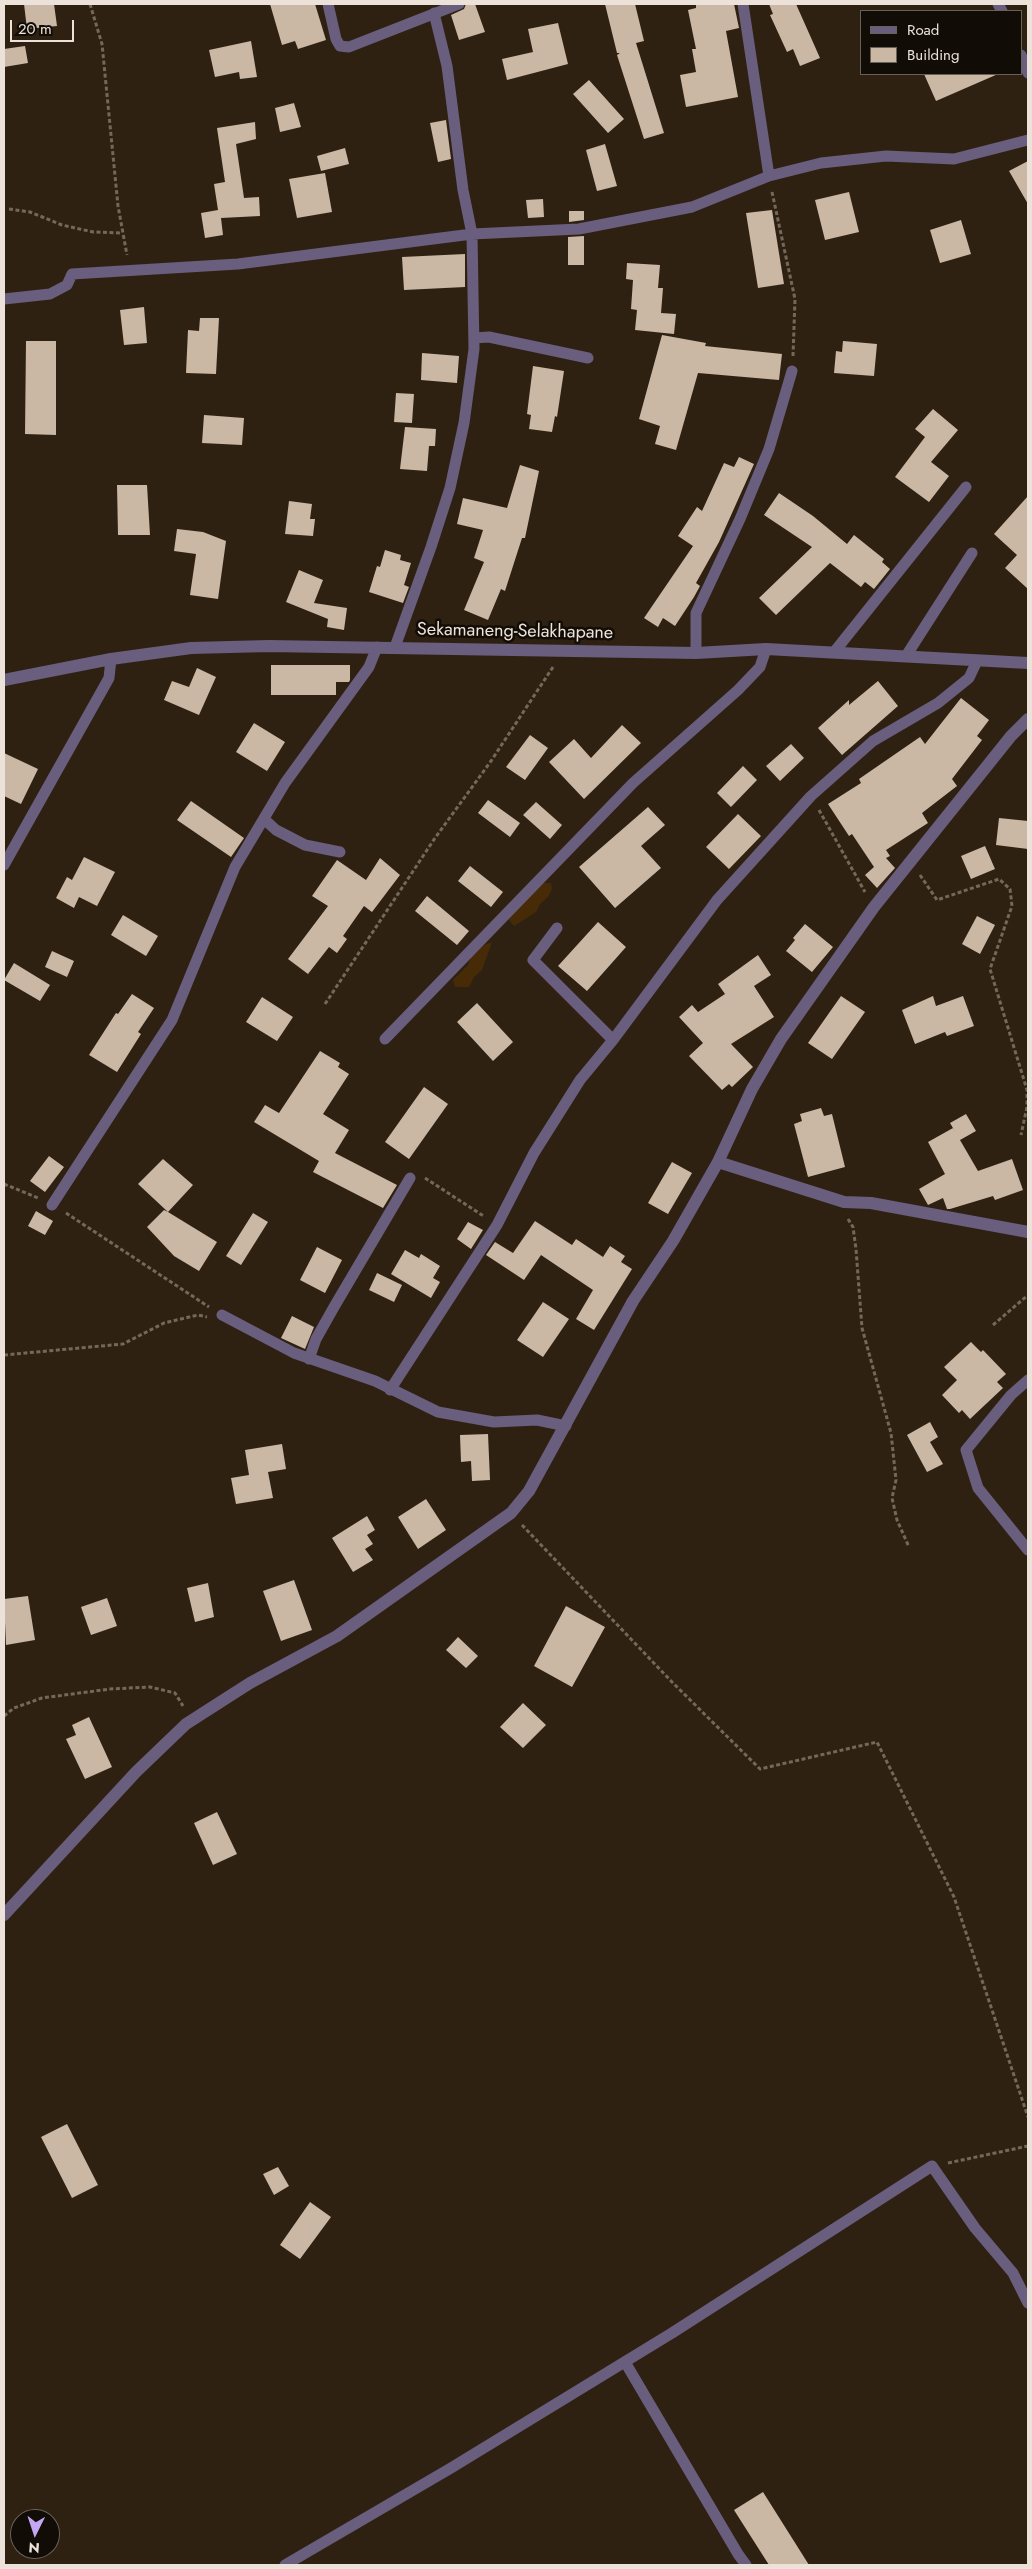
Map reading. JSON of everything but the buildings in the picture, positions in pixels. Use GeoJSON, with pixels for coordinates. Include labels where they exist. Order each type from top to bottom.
{"type":"FeatureCollection","features":[{"type":"Feature","properties":{"kind":"street","name":"Sekamaneng-Selakhapane"},"geometry":{"type":"LineString","coordinates":[[4,680],[111,659],[190,648],[394,647],[696,653],[766,649],[835,651],[977,662],[1028,663]]}},
{"type":"Feature","properties":{"kind":"street"},"geometry":{"type":"LineString","coordinates":[[4,1915],[136,1772],[186,1724],[250,1683],[337,1636],[510,1513],[529,1491],[624,1318],[673,1240],[718,1162],[752,1088],[781,1038],[874,907],[1011,736],[1028,719]]}},
{"type":"Feature","properties":{"kind":"street"},"geometry":{"type":"LineString","coordinates":[[718,1162],[844,1202],[872,1203],[1028,1232]]}},
{"type":"Feature","properties":{"kind":"lane"},"geometry":{"type":"LineString","coordinates":[[328,4],[336,38],[340,46],[349,47],[459,4]]}},
{"type":"Feature","properties":{"kind":"lane"},"geometry":{"type":"LineString","coordinates":[[743,4],[769,176]]}},
{"type":"Feature","properties":{"kind":"lane"},"geometry":{"type":"LineString","coordinates":[[394,647],[450,488],[464,423],[474,338],[472,234],[463,190],[447,66],[434,13]]}},
{"type":"Feature","properties":{"kind":"lane"},"geometry":{"type":"LineString","coordinates":[[1022,58],[1028,73]]}},
{"type":"Feature","properties":{"kind":"lane"},"geometry":{"type":"LineString","coordinates":[[4,299],[50,294],[67,285],[72,274],[238,264],[472,234],[579,229],[692,207],[769,176],[821,163],[886,156],[954,159],[1028,140]]}},
{"type":"Feature","properties":{"kind":"lane"},"geometry":{"type":"LineString","coordinates":[[474,338],[489,337],[588,358]]}},
{"type":"Feature","properties":{"kind":"lane"},"geometry":{"type":"LineString","coordinates":[[696,653],[696,613],[740,519],[769,449],[792,371]]}},
{"type":"Feature","properties":{"kind":"lane"},"geometry":{"type":"LineString","coordinates":[[835,651],[966,487]]}},
{"type":"Feature","properties":{"kind":"lane"},"geometry":{"type":"LineString","coordinates":[[906,656],[972,553]]}},
{"type":"Feature","properties":{"kind":"lane"},"geometry":{"type":"LineString","coordinates":[[52,1205],[172,1020],[235,867],[285,783],[369,667],[378,647]]}},
{"type":"Feature","properties":{"kind":"lane"},"geometry":{"type":"LineString","coordinates":[[385,1039],[633,783],[760,667],[766,649]]}},
{"type":"Feature","properties":{"kind":"lane"},"geometry":{"type":"LineString","coordinates":[[4,866],[109,678],[111,659]]}},
{"type":"Feature","properties":{"kind":"lane"},"geometry":{"type":"LineString","coordinates":[[390,1390],[497,1225],[534,1153],[580,1080],[613,1040],[648,990],[717,900],[810,796],[873,741],[938,703],[969,678],[977,662]]}},
{"type":"Feature","properties":{"kind":"lane"},"geometry":{"type":"LineString","coordinates":[[264,819],[276,830],[305,844],[340,852]]}},
{"type":"Feature","properties":{"kind":"lane"},"geometry":{"type":"LineString","coordinates":[[557,928],[533,960],[613,1040]]}},
{"type":"Feature","properties":{"kind":"lane"},"geometry":{"type":"LineString","coordinates":[[309,1359],[330,1315],[410,1178]]}},
{"type":"Feature","properties":{"kind":"lane"},"geometry":{"type":"LineString","coordinates":[[222,1315],[251,1332],[309,1359],[374,1381],[438,1412],[494,1422],[537,1420],[566,1426]]}},
{"type":"Feature","properties":{"kind":"lane"},"geometry":{"type":"LineString","coordinates":[[1028,1380],[1005,1402],[966,1450],[978,1488],[1028,1550]]}},
{"type":"Feature","properties":{"kind":"lane"},"geometry":{"type":"LineString","coordinates":[[285,2565],[451,2468],[625,2362],[932,2166],[975,2228],[1013,2273],[1028,2303]]}},
{"type":"Feature","properties":{"kind":"lane"},"geometry":{"type":"LineString","coordinates":[[625,2362],[746,2565]]}},
{"type":"Feature","properties":{"kind":"path"},"geometry":{"type":"LineString","coordinates":[[90,4],[102,44],[122,233],[130,270]]}},
{"type":"Feature","properties":{"kind":"path"},"geometry":{"type":"LineString","coordinates":[[769,176],[795,299],[792,371]]}},
{"type":"Feature","properties":{"kind":"path"},"geometry":{"type":"LineString","coordinates":[[9,209],[30,212],[62,225],[86,230],[122,233]]}},
{"type":"Feature","properties":{"kind":"path"},"geometry":{"type":"LineString","coordinates":[[325,1004],[435,838],[491,761],[565,650]]}},
{"type":"Feature","properties":{"kind":"path"},"geometry":{"type":"LineString","coordinates":[[810,796],[874,907]]}},
{"type":"Feature","properties":{"kind":"path"},"geometry":{"type":"LineString","coordinates":[[913,858],[921,876],[937,900],[956,896],[999,879],[1010,889],[1012,906],[990,969],[1027,1090],[1028,1107],[1021,1135]]}},
{"type":"Feature","properties":{"kind":"path"},"geometry":{"type":"LineString","coordinates":[[410,1178],[417,1171],[427,1180],[497,1225]]}},
{"type":"Feature","properties":{"kind":"path"},"geometry":{"type":"LineString","coordinates":[[4,1184],[52,1205],[222,1315]]}},
{"type":"Feature","properties":{"kind":"path"},"geometry":{"type":"LineString","coordinates":[[844,1202],[845,1214],[853,1227],[862,1328],[891,1433],[896,1480],[892,1498],[897,1520],[909,1547]]}},
{"type":"Feature","properties":{"kind":"path"},"geometry":{"type":"LineString","coordinates":[[993,1325],[1028,1294]]}},
{"type":"Feature","properties":{"kind":"path"},"geometry":{"type":"LineString","coordinates":[[4,1355],[123,1344],[164,1323],[198,1315],[215,1318],[222,1315]]}},
{"type":"Feature","properties":{"kind":"path"},"geometry":{"type":"LineString","coordinates":[[510,1513],[672,1682],[760,1769],[877,1742],[954,1897],[1028,2117]]}},
{"type":"Feature","properties":{"kind":"path"},"geometry":{"type":"LineString","coordinates":[[4,1716],[14,1708],[42,1698],[110,1689],[150,1687],[175,1693],[183,1706],[186,1724]]}},
{"type":"Feature","properties":{"kind":"path"},"geometry":{"type":"LineString","coordinates":[[932,2166],[1028,2146]]}},
{"type":"Feature","properties":{"kind":"shaded area"},"geometry":{"type":"Polygon","coordinates":[[[541,883],[551,883],[552,889],[548,897],[540,904],[536,912],[514,926],[509,920],[513,910],[523,904],[541,883]]]}},
{"type":"Feature","properties":{"kind":"shaded area"},"geometry":{"type":"Polygon","coordinates":[[[492,942],[482,970],[474,977],[469,987],[455,987],[453,980],[468,965],[471,957],[484,945],[492,942]]]}}]}
